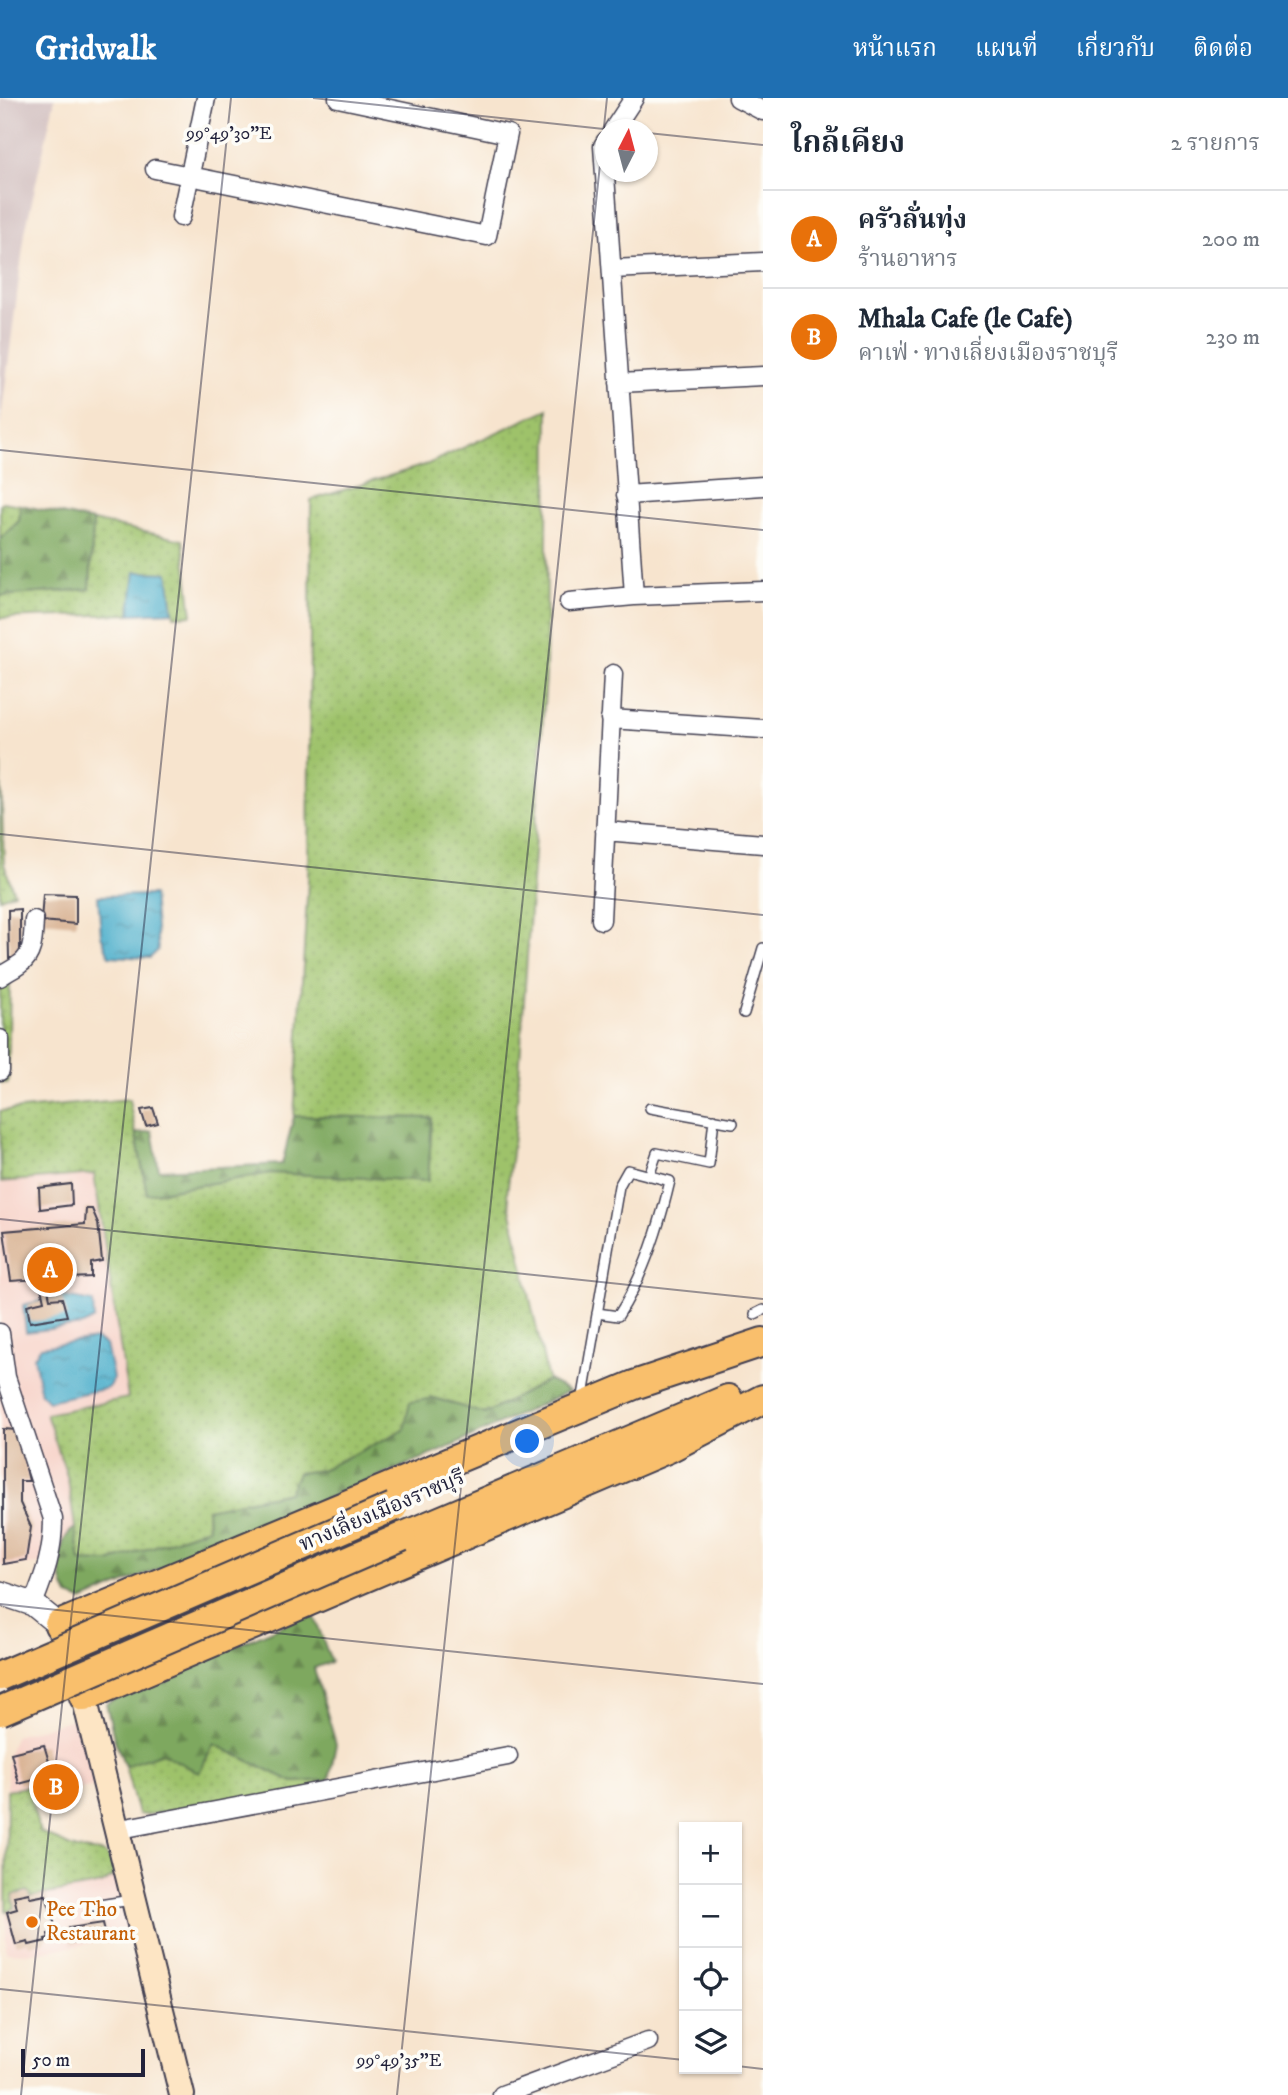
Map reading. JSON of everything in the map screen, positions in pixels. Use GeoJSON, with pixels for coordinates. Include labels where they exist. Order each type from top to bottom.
{"type":"FeatureCollection","features":[{"type":"Feature","properties":{"kind":"main road"},"geometry":{"type":"LineString","coordinates":[[182,2095],[84,1697],[59,1625],[634,1385],[763,1343]]}},
{"type":"Feature","properties":{"kind":"main road","name":"ทางเลี่ยงเมืองราชบุรี"},"geometry":{"type":"LineString","coordinates":[[0,1676],[393,1507],[763,1343]]}},
{"type":"Feature","properties":{"kind":"main road","name":"ทางเลี่ยงเมืองราชบุรี"},"geometry":{"type":"LineString","coordinates":[[0,1711],[763,1384]]}},
{"type":"Feature","properties":{"kind":"main road"},"geometry":{"type":"LineString","coordinates":[[84,1697],[669,1448],[763,1399]]}},
{"type":"Feature","properties":{"kind":"street"},"geometry":{"type":"LineString","coordinates":[[181,217],[206,98]]}},
{"type":"Feature","properties":{"kind":"street"},"geometry":{"type":"LineString","coordinates":[[155,169],[487,236],[508,134],[338,98]]}},
{"type":"Feature","properties":{"kind":"street"},"geometry":{"type":"LineString","coordinates":[[620,119],[634,98]]}},
{"type":"Feature","properties":{"kind":"street"},"geometry":{"type":"LineString","coordinates":[[738,98],[763,111]]}},
{"type":"Feature","properties":{"kind":"street"},"geometry":{"type":"LineString","coordinates":[[606,182],[634,596]]}},
{"type":"Feature","properties":{"kind":"street"},"geometry":{"type":"LineString","coordinates":[[612,269],[763,262]]}},
{"type":"Feature","properties":{"kind":"street"},"geometry":{"type":"LineString","coordinates":[[619,383],[763,376]]}},
{"type":"Feature","properties":{"kind":"street"},"geometry":{"type":"LineString","coordinates":[[626,495],[763,486]]}},
{"type":"Feature","properties":{"kind":"street"},"geometry":{"type":"LineString","coordinates":[[569,602],[634,596],[763,591]]}},
{"type":"Feature","properties":{"kind":"street"},"geometry":{"type":"LineString","coordinates":[[601,920],[613,674]]}},
{"type":"Feature","properties":{"kind":"street"},"geometry":{"type":"LineString","coordinates":[[610,719],[763,729]]}},
{"type":"Feature","properties":{"kind":"street"},"geometry":{"type":"LineString","coordinates":[[605,831],[763,844]]}},
{"type":"Feature","properties":{"kind":"street"},"geometry":{"type":"LineString","coordinates":[[0,977],[27,957],[32,942],[34,920]]}},
{"type":"Feature","properties":{"kind":"street"},"geometry":{"type":"LineString","coordinates":[[0,1039],[0,1071]]}},
{"type":"Feature","properties":{"kind":"street"},"geometry":{"type":"LineString","coordinates":[[0,1333],[6,1377],[53,1519],[53,1542],[49,1562],[33,1604]]}},
{"type":"Feature","properties":{"kind":"street"},"geometry":{"type":"LineString","coordinates":[[0,1593],[33,1604],[59,1625]]}},
{"type":"Feature","properties":{"kind":"street"},"geometry":{"type":"LineString","coordinates":[[115,1830],[508,1756]]}},
{"type":"Feature","properties":{"kind":"street"},"geometry":{"type":"LineString","coordinates":[[502,2095],[648,2041]]}},
{"type":"Feature","properties":{"kind":"lane"},"geometry":{"type":"LineString","coordinates":[[744,1013],[763,948]]}},
{"type":"Feature","properties":{"kind":"lane"},"geometry":{"type":"LineString","coordinates":[[650,1108],[733,1123]]}},
{"type":"Feature","properties":{"kind":"lane"},"geometry":{"type":"LineString","coordinates":[[649,1176],[657,1153],[709,1164],[714,1119]]}},
{"type":"Feature","properties":{"kind":"lane"},"geometry":{"type":"LineString","coordinates":[[581,1407],[597,1313],[619,1186],[628,1170],[670,1181],[659,1229],[627,1301],[618,1316],[597,1313]]}},
{"type":"Feature","properties":{"kind":"lane"},"geometry":{"type":"LineString","coordinates":[[93,1906],[133,1899]]}},
{"type":"Feature","properties":{"kind":"shaded area"},"geometry":{"type":"Polygon","coordinates":[[[0,98],[55,98],[25,232],[0,427],[0,98]]]}},
{"type":"Feature","properties":{"kind":"shaded area"},"geometry":{"type":"Polygon","coordinates":[[[94,1173],[128,1398],[46,1414],[68,1479],[75,1528],[69,1531],[61,1548],[61,1563],[0,1566],[0,1182],[94,1173]]]}},
{"type":"Feature","properties":{"kind":"shaded area"},"geometry":{"type":"Polygon","coordinates":[[[77,1718],[94,1786],[20,1803],[16,1790],[7,1791],[8,1753],[15,1736],[77,1718]]]}},
{"type":"Feature","properties":{"kind":"shaded area"},"geometry":{"type":"Polygon","coordinates":[[[116,1874],[133,1936],[34,1953],[6,1952],[6,1911],[15,1907],[12,1895],[116,1874]]]}},
{"type":"Feature","properties":{"kind":"green space"},"geometry":{"type":"Polygon","coordinates":[[[548,409],[546,675],[516,1119],[507,1194],[548,1380],[485,1414],[434,1398],[404,1430],[321,1470],[298,1473],[290,1492],[207,1509],[208,1528],[109,1562],[80,1562],[68,1479],[46,1414],[128,1398],[94,1174],[1,1182],[0,1111],[129,1099],[147,1194],[271,1173],[428,1181],[432,1118],[294,1116],[308,881],[311,500],[428,464],[548,409]]]}},
{"type":"Feature","properties":{"kind":"green space"},"geometry":{"type":"Polygon","coordinates":[[[3,502],[21,505],[19,521],[0,539],[0,505],[3,502]]]}},
{"type":"Feature","properties":{"kind":"green space"},"geometry":{"type":"Polygon","coordinates":[[[21,505],[93,521],[90,589],[0,596],[0,539],[19,521],[21,505]]]}},
{"type":"Feature","properties":{"kind":"green space"},"geometry":{"type":"Polygon","coordinates":[[[93,521],[183,540],[192,615],[174,616],[168,573],[135,572],[130,614],[0,618],[0,596],[90,589],[93,521]]]}},
{"type":"Feature","properties":{"kind":"green space"},"geometry":{"type":"Polygon","coordinates":[[[0,746],[4,864],[14,893],[0,898],[0,746]]]}},
{"type":"Feature","properties":{"kind":"green space"},"geometry":{"type":"Polygon","coordinates":[[[0,985],[10,985],[8,1083],[0,1082],[0,985]]]}},
{"type":"Feature","properties":{"kind":"green space"},"geometry":{"type":"Polygon","coordinates":[[[294,1116],[432,1118],[428,1181],[271,1173],[147,1194],[136,1133],[152,1131],[159,1170],[282,1164],[294,1116]]]}},
{"type":"Feature","properties":{"kind":"green space"},"geometry":{"type":"Polygon","coordinates":[[[548,1380],[569,1391],[454,1445],[82,1601],[68,1596],[62,1579],[60,1559],[64,1541],[75,1528],[80,1561],[109,1562],[208,1528],[207,1509],[289,1492],[298,1473],[321,1470],[404,1430],[410,1402],[434,1398],[485,1414],[548,1380]]]}},
{"type":"Feature","properties":{"kind":"green space"},"geometry":{"type":"Polygon","coordinates":[[[313,1612],[331,1662],[314,1668],[336,1744],[329,1780],[293,1782],[214,1744],[199,1773],[162,1753],[125,1766],[114,1738],[106,1703],[313,1612]]]}},
{"type":"Feature","properties":{"kind":"green space"},"geometry":{"type":"Polygon","coordinates":[[[214,1744],[293,1782],[329,1780],[327,1788],[138,1814],[125,1766],[162,1753],[199,1773],[214,1744]]]}},
{"type":"Feature","properties":{"kind":"green space"},"geometry":{"type":"Polygon","coordinates":[[[45,1782],[49,1796],[31,1800],[40,1832],[71,1847],[104,1854],[113,1864],[116,1874],[102,1884],[31,1897],[28,1891],[13,1895],[15,1908],[6,1911],[7,1791],[45,1782]]]}},
{"type":"Feature","properties":{"kind":"water"},"geometry":{"type":"Polygon","coordinates":[[[135,572],[168,573],[173,612],[130,614],[135,572]]]}},
{"type":"Feature","properties":{"kind":"water"},"geometry":{"type":"Polygon","coordinates":[[[153,895],[158,950],[150,958],[109,956],[101,935],[98,896],[153,895]]]}},
{"type":"Feature","properties":{"kind":"water"},"geometry":{"type":"Polygon","coordinates":[[[60,1296],[93,1302],[94,1319],[83,1325],[26,1332],[23,1305],[60,1296]]]}},
{"type":"Feature","properties":{"kind":"water"},"geometry":{"type":"Polygon","coordinates":[[[95,1339],[106,1345],[113,1378],[108,1388],[48,1401],[41,1394],[34,1357],[41,1347],[95,1339]]]}},
{"type":"Feature","properties":{"kind":"building"},"geometry":{"type":"Polygon","coordinates":[[[43,894],[76,895],[76,924],[41,921],[43,894]]]}},
{"type":"Feature","properties":{"kind":"building"},"geometry":{"type":"Polygon","coordinates":[[[20,909],[20,958],[9,958],[8,910],[20,909]]]}},
{"type":"Feature","properties":{"kind":"building"},"geometry":{"type":"Polygon","coordinates":[[[153,1108],[158,1123],[146,1126],[141,1110],[153,1108]]]}},
{"type":"Feature","properties":{"kind":"building"},"geometry":{"type":"Polygon","coordinates":[[[71,1184],[72,1205],[40,1209],[39,1188],[71,1184]]]}},
{"type":"Feature","properties":{"kind":"building"},"geometry":{"type":"Polygon","coordinates":[[[86,1209],[92,1209],[98,1223],[102,1261],[91,1263],[91,1277],[46,1279],[50,1299],[62,1298],[67,1316],[30,1322],[27,1305],[44,1301],[39,1279],[11,1281],[4,1231],[85,1224],[86,1209]]]}},
{"type":"Feature","properties":{"kind":"building"},"geometry":{"type":"Polygon","coordinates":[[[3,1429],[17,1430],[29,1481],[20,1481],[20,1503],[31,1527],[26,1560],[3,1564],[3,1429]]]}},
{"type":"Feature","properties":{"kind":"building"},"geometry":{"type":"Polygon","coordinates":[[[44,1745],[53,1775],[19,1784],[11,1753],[44,1745]]]}},
{"type":"Feature","properties":{"kind":"building"},"geometry":{"type":"Polygon","coordinates":[[[63,1777],[67,1792],[49,1796],[45,1782],[63,1777]]]}},
{"type":"Feature","properties":{"kind":"building","name":"Pee Tho Restaurant"},"geometry":{"type":"Polygon","coordinates":[[[29,1893],[30,1898],[46,1895],[57,1932],[48,1934],[46,1941],[16,1945],[7,1912],[17,1909],[14,1896],[29,1893]]]}},
{"type":"Feature","properties":{"kind":"building"},"geometry":{"type":"Polygon","coordinates":[[[103,1923],[106,1936],[72,1943],[69,1928],[103,1923]]]}},
{"type":"Feature","properties":{"kind":"place","name":"ครัวลั่นทุ่ง"},"geometry":{"type":"Point","coordinates":[50,1270]}},
{"type":"Feature","properties":{"kind":"place","name":"Mhala Cafe (le Cafe)"},"geometry":{"type":"Point","coordinates":[56,1787]}},
{"type":"Feature","properties":{"kind":"place","name":"Pee Tho Restaurant"},"geometry":{"type":"Point","coordinates":[32,1922]}}]}
